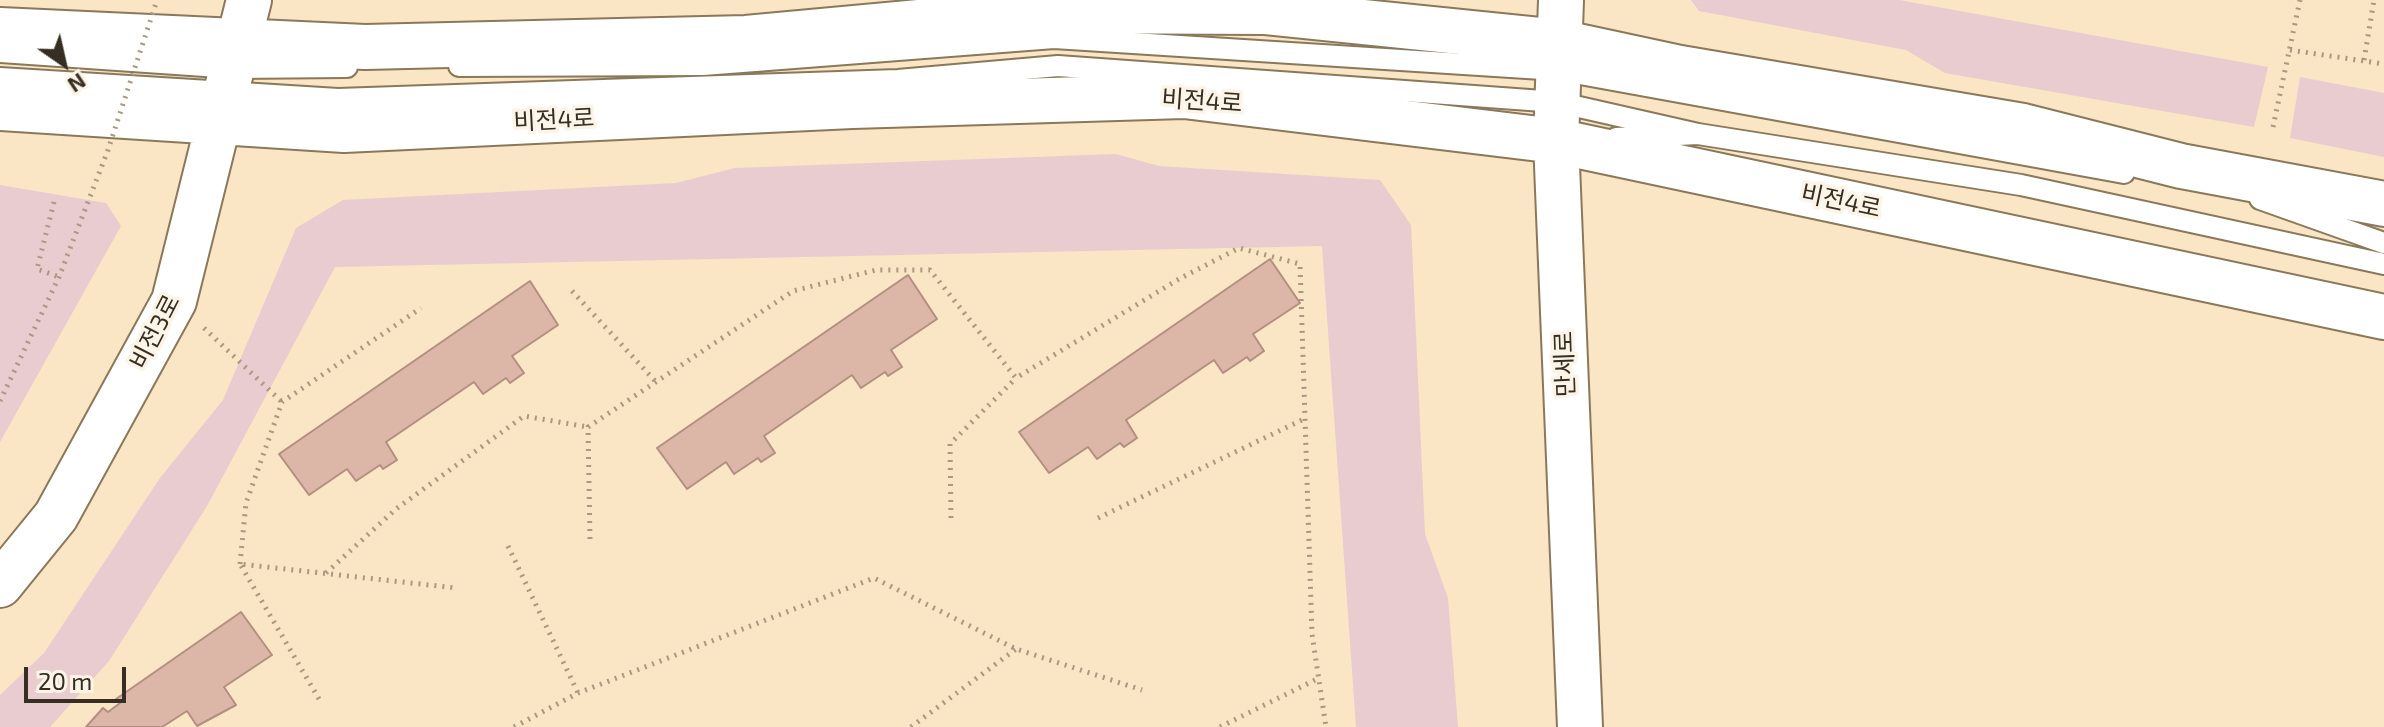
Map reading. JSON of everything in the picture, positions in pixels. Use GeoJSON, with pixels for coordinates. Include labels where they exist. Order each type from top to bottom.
{"type":"FeatureCollection","features":[{"type":"Feature","properties":{"kind":"main road","name":"비전3로"},"geometry":{"type":"LineString","coordinates":[[0,585],[56,516],[174,301],[249,0]]}},
{"type":"Feature","properties":{"kind":"main road","name":"비전4로"},"geometry":{"type":"LineString","coordinates":[[0,108],[231,81],[365,47],[746,38],[1037,11],[1266,12],[1558,71],[2384,317]]}},
{"type":"Feature","properties":{"kind":"main road","name":"비전4로"},"geometry":{"type":"LineString","coordinates":[[0,30],[231,81],[344,130],[852,106],[1184,96],[1558,71],[1680,68],[2023,126],[2181,166],[2384,204]]}},
{"type":"Feature","properties":{"kind":"main road","name":"만세로"},"geometry":{"type":"LineString","coordinates":[[1558,71],[1580,727]]}},
{"type":"Feature","properties":{"kind":"lane"},"geometry":{"type":"LineString","coordinates":[[0,78],[231,81],[430,66],[703,65],[1054,38],[1558,71],[2250,196]]}},
{"type":"Feature","properties":{"kind":"lane"},"geometry":{"type":"LineString","coordinates":[[0,52],[231,81]]}},
{"type":"Feature","properties":{"kind":"lane"},"geometry":{"type":"LineString","coordinates":[[1558,71],[1698,134],[2021,185],[2384,264]]}},
{"type":"Feature","properties":{"kind":"lane"},"geometry":{"type":"LineString","coordinates":[[1558,71],[1698,134]]}},
{"type":"Feature","properties":{"kind":"lane"},"geometry":{"type":"LineString","coordinates":[[2181,166],[2250,196],[2384,243]]}},
{"type":"Feature","properties":{"kind":"path"},"geometry":{"type":"LineString","coordinates":[[0,401],[59,277],[108,150],[157,0]]}},
{"type":"Feature","properties":{"kind":"path"},"geometry":{"type":"LineString","coordinates":[[2273,127],[2300,0]]}},
{"type":"Feature","properties":{"kind":"path"},"geometry":{"type":"LineString","coordinates":[[2364,60],[2374,0]]}},
{"type":"Feature","properties":{"kind":"path"},"geometry":{"type":"LineString","coordinates":[[2290,50],[2384,64]]}},
{"type":"Feature","properties":{"kind":"path"},"geometry":{"type":"LineString","coordinates":[[54,202],[37,269],[59,277]]}},
{"type":"Feature","properties":{"kind":"path"},"geometry":{"type":"LineString","coordinates":[[951,518],[950,444],[1016,378],[1179,279],[1239,248],[1300,264],[1312,634],[1326,727]]}},
{"type":"Feature","properties":{"kind":"path"},"geometry":{"type":"LineString","coordinates":[[326,573],[396,509],[524,416],[588,427],[793,291],[876,270],[930,270],[1016,378]]}},
{"type":"Feature","properties":{"kind":"path"},"geometry":{"type":"LineString","coordinates":[[572,291],[656,382]]}},
{"type":"Feature","properties":{"kind":"path"},"geometry":{"type":"LineString","coordinates":[[174,301],[282,402]]}},
{"type":"Feature","properties":{"kind":"path"},"geometry":{"type":"LineString","coordinates":[[319,699],[240,564],[246,503],[282,402],[421,308]]}},
{"type":"Feature","properties":{"kind":"path"},"geometry":{"type":"LineString","coordinates":[[1098,518],[1306,418]]}},
{"type":"Feature","properties":{"kind":"path"},"geometry":{"type":"LineString","coordinates":[[588,427],[590,539]]}},
{"type":"Feature","properties":{"kind":"path"},"geometry":{"type":"LineString","coordinates":[[508,546],[578,693]]}},
{"type":"Feature","properties":{"kind":"path"},"geometry":{"type":"LineString","coordinates":[[240,564],[456,588]]}},
{"type":"Feature","properties":{"kind":"path"},"geometry":{"type":"LineString","coordinates":[[514,727],[578,693],[874,578],[1016,649],[1142,690]]}},
{"type":"Feature","properties":{"kind":"path"},"geometry":{"type":"LineString","coordinates":[[911,727],[1016,649]]}},
{"type":"Feature","properties":{"kind":"path"},"geometry":{"type":"LineString","coordinates":[[1220,727],[1319,678]]}},
{"type":"Feature","properties":{"kind":"shaded area"},"geometry":{"type":"Polygon","coordinates":[[[1691,0],[1899,0],[2268,67],[2254,127],[1945,73],[1906,50],[1699,11],[1691,0]]]}},
{"type":"Feature","properties":{"kind":"shaded area"},"geometry":{"type":"Polygon","coordinates":[[[2300,77],[2384,93],[2384,157],[2290,138],[2300,77]]]}},
{"type":"Feature","properties":{"kind":"shaded area"},"geometry":{"type":"Polygon","coordinates":[[[1116,154],[1159,166],[1380,180],[1411,225],[1425,534],[1448,598],[1458,727],[1356,727],[1322,246],[335,267],[207,506],[109,661],[50,727],[0,727],[0,695],[44,653],[160,478],[223,400],[296,228],[343,200],[676,183],[735,168],[1116,154]]]}},
{"type":"Feature","properties":{"kind":"shaded area"},"geometry":{"type":"Polygon","coordinates":[[[0,185],[106,203],[121,226],[0,442],[0,185]]]}},
{"type":"Feature","properties":{"kind":"building"},"geometry":{"type":"Polygon","coordinates":[[[1270,259],[1300,303],[1253,334],[1264,351],[1250,361],[1247,357],[1223,373],[1214,360],[1126,420],[1137,438],[1124,447],[1120,443],[1097,459],[1088,447],[1049,473],[1019,432],[1270,259]]]}},
{"type":"Feature","properties":{"kind":"building"},"geometry":{"type":"Polygon","coordinates":[[[908,275],[937,319],[891,350],[902,367],[888,376],[885,372],[861,388],[852,375],[764,436],[775,453],[761,462],[758,458],[734,474],[726,462],[687,489],[657,448],[908,275]]]}},
{"type":"Feature","properties":{"kind":"building"},"geometry":{"type":"Polygon","coordinates":[[[530,281],[558,325],[512,356],[524,373],[510,383],[506,378],[483,394],[474,382],[386,442],[397,460],[383,469],[380,465],[356,481],[347,469],[309,495],[279,454],[530,281]]]}},
{"type":"Feature","properties":{"kind":"building"},"geometry":{"type":"Polygon","coordinates":[[[241,612],[272,655],[224,687],[236,705],[197,726],[187,711],[162,727],[86,727],[103,708],[108,712],[120,703],[116,699],[241,612]]]}}]}
